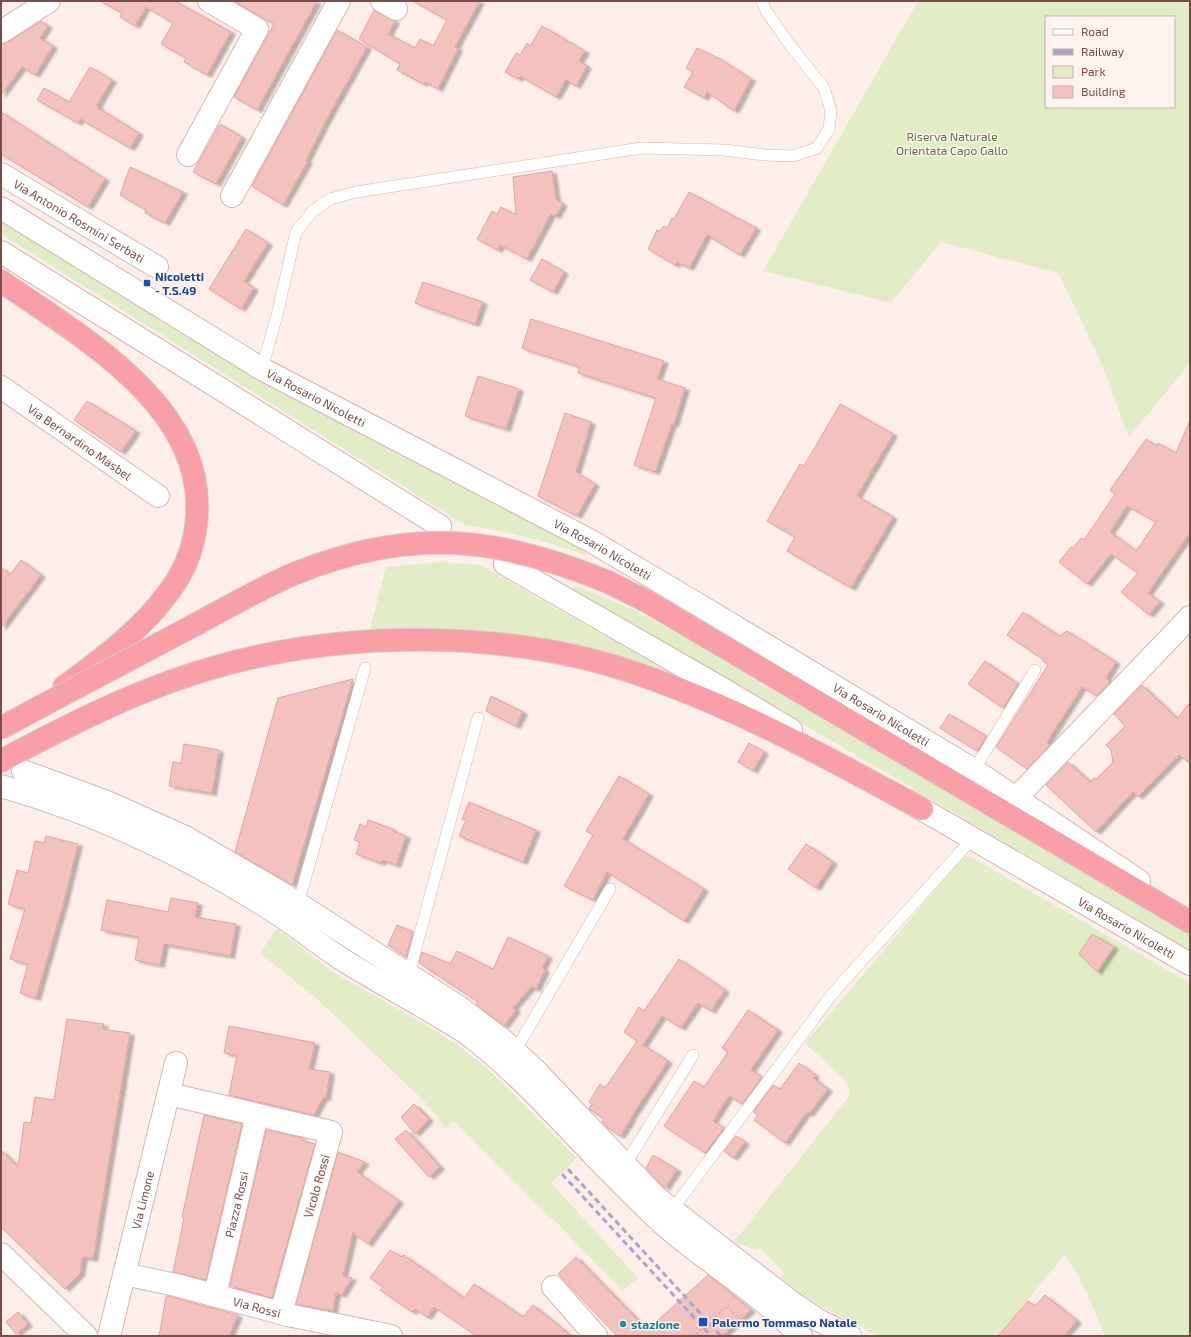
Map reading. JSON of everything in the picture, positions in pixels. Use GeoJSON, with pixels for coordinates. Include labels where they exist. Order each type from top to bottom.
{"type":"FeatureCollection","features":[{"type":"Feature","properties":{"kind":"highway"},"geometry":{"type":"LineString","coordinates":[[1,281],[104,355],[133,380],[152,400],[179,436],[189,457],[198,500],[194,539],[182,572],[171,589],[137,629],[106,656],[32,711]]}},
{"type":"Feature","properties":{"kind":"highway"},"geometry":{"type":"LineString","coordinates":[[1,728],[295,574],[372,549],[407,544],[441,542],[502,547],[569,566],[608,582],[648,602],[1190,922]]}},
{"type":"Feature","properties":{"kind":"highway"},"geometry":{"type":"LineString","coordinates":[[1,761],[120,703],[211,668],[310,647],[395,641],[443,641],[542,650],[583,658],[637,673],[688,692],[740,714],[815,751],[922,809]]}},
{"type":"Feature","properties":{"kind":"street"},"geometry":{"type":"LineString","coordinates":[[1,32],[49,1]]}},
{"type":"Feature","properties":{"kind":"street"},"geometry":{"type":"LineString","coordinates":[[188,155],[257,29],[209,1]]}},
{"type":"Feature","properties":{"kind":"street"},"geometry":{"type":"LineString","coordinates":[[232,196],[339,1]]}},
{"type":"Feature","properties":{"kind":"street","name":"Via Antonio Rosmini Serbati"},"geometry":{"type":"LineString","coordinates":[[1,174],[157,267]]}},
{"type":"Feature","properties":{"kind":"street","name":"Via Rosario Nicoletti"},"geometry":{"type":"LineString","coordinates":[[1,208],[262,369],[591,541],[974,770],[1017,797],[1190,916]]}},
{"type":"Feature","properties":{"kind":"street"},"geometry":{"type":"LineString","coordinates":[[1,252],[440,526]]}},
{"type":"Feature","properties":{"kind":"street","name":"Via Bernardino Masbel"},"geometry":{"type":"LineString","coordinates":[[1,387],[158,496]]}},
{"type":"Feature","properties":{"kind":"street","name":"Via Rosario Nicoletti"},"geometry":{"type":"LineString","coordinates":[[505,564],[721,688],[972,839],[1190,964]]}},
{"type":"Feature","properties":{"kind":"street"},"geometry":{"type":"LineString","coordinates":[[1017,797],[1190,617]]}},
{"type":"Feature","properties":{"kind":"street"},"geometry":{"type":"LineString","coordinates":[[23,771],[107,802],[185,837],[298,904],[459,1007],[516,1052],[536,1070],[643,1184],[672,1210],[790,1301],[818,1320],[850,1336]]}},
{"type":"Feature","properties":{"kind":"street"},"geometry":{"type":"LineString","coordinates":[[1,786],[42,798],[112,825],[152,843],[240,890],[276,912],[338,957],[465,1032],[519,1079],[617,1180],[661,1222],[761,1300],[801,1336]]}},
{"type":"Feature","properties":{"kind":"street","name":"Via Limone"},"geometry":{"type":"LineString","coordinates":[[109,1336],[176,1063]]}},
{"type":"Feature","properties":{"kind":"street"},"geometry":{"type":"LineString","coordinates":[[169,1094],[258,1114]]}},
{"type":"Feature","properties":{"kind":"street","name":"Piazza Rossi"},"geometry":{"type":"LineString","coordinates":[[215,1295],[258,1114]]}},
{"type":"Feature","properties":{"kind":"street","name":"Vicolo Rossi"},"geometry":{"type":"LineString","coordinates":[[258,1114],[331,1132],[281,1313]]}},
{"type":"Feature","properties":{"kind":"street"},"geometry":{"type":"LineString","coordinates":[[1,1254],[86,1336]]}},
{"type":"Feature","properties":{"kind":"street","name":"Via Rossi"},"geometry":{"type":"LineString","coordinates":[[124,1274],[176,1285],[281,1313],[391,1336]]}},
{"type":"Feature","properties":{"kind":"street"},"geometry":{"type":"LineString","coordinates":[[553,1287],[596,1336]]}},
{"type":"Feature","properties":{"kind":"lane"},"geometry":{"type":"LineString","coordinates":[[262,369],[296,232],[312,212],[330,199],[364,190],[640,148],[724,150],[765,155],[793,156],[817,148],[829,129],[831,112],[824,88],[790,45],[766,11],[762,1]]}},
{"type":"Feature","properties":{"kind":"lane"},"geometry":{"type":"LineString","coordinates":[[298,904],[365,668]]}},
{"type":"Feature","properties":{"kind":"lane"},"geometry":{"type":"LineString","coordinates":[[974,770],[1035,670]]}},
{"type":"Feature","properties":{"kind":"lane"},"geometry":{"type":"LineString","coordinates":[[408,974],[478,718]]}},
{"type":"Feature","properties":{"kind":"lane"},"geometry":{"type":"LineString","coordinates":[[672,1210],[833,993],[972,839]]}},
{"type":"Feature","properties":{"kind":"lane"},"geometry":{"type":"LineString","coordinates":[[516,1052],[610,890]]}},
{"type":"Feature","properties":{"kind":"lane"},"geometry":{"type":"LineString","coordinates":[[625,1165],[693,1055]]}},
{"type":"Feature","properties":{"kind":"path"},"geometry":{"type":"LineString","coordinates":[[694,1336],[727,1306],[738,1318],[747,1311]]}},
{"type":"Feature","properties":{"kind":"green space","name":"Riserva Naturale Orientata Capo Gallo"},"geometry":{"type":"Polygon","coordinates":[[[918,1],[1190,1],[1190,363],[1129,437],[1099,357],[1058,273],[941,242],[891,303],[763,271],[918,1]]]}},
{"type":"Feature","properties":{"kind":"green space"},"geometry":{"type":"Polygon","coordinates":[[[1,221],[231,363],[330,417],[587,548],[585,555],[526,537],[465,525],[1,234],[1,221]]]}},
{"type":"Feature","properties":{"kind":"green space"},"geometry":{"type":"Polygon","coordinates":[[[441,562],[480,565],[681,679],[469,631],[431,629],[370,629],[386,567],[441,562]]]}},
{"type":"Feature","properties":{"kind":"green space"},"geometry":{"type":"Polygon","coordinates":[[[573,585],[632,609],[682,636],[770,689],[855,735],[1190,934],[1190,951],[668,645],[576,594],[573,585]]]}},
{"type":"Feature","properties":{"kind":"green space"},"geometry":{"type":"Polygon","coordinates":[[[964,856],[969,856],[1190,983],[1190,1336],[1105,1336],[1085,1288],[1065,1254],[998,1336],[878,1336],[824,1308],[780,1279],[784,1273],[759,1247],[756,1250],[734,1242],[850,1095],[848,1083],[805,1043],[964,856]]]}},
{"type":"Feature","properties":{"kind":"green space"},"geometry":{"type":"Polygon","coordinates":[[[277,928],[330,970],[436,1031],[463,1049],[489,1070],[577,1158],[551,1183],[638,1278],[622,1291],[554,1220],[547,1215],[454,1121],[445,1128],[423,1100],[316,998],[260,953],[277,928]]]}},
{"type":"Feature","properties":{"kind":"building"},"geometry":{"type":"Polygon","coordinates":[[[100,1],[175,1],[231,32],[207,75],[184,62],[186,58],[161,44],[173,23],[146,7],[135,26],[120,17],[122,13],[100,1]]]}},
{"type":"Feature","properties":{"kind":"building"},"geometry":{"type":"Polygon","coordinates":[[[234,1],[317,1],[257,110],[234,97],[274,24],[234,1]]]}},
{"type":"Feature","properties":{"kind":"building"},"geometry":{"type":"Polygon","coordinates":[[[413,1],[480,1],[455,47],[458,49],[438,89],[425,82],[423,84],[397,70],[400,64],[359,39],[374,10],[395,21],[388,34],[415,48],[420,39],[433,46],[447,20],[413,1]]]}},
{"type":"Feature","properties":{"kind":"building"},"geometry":{"type":"Polygon","coordinates":[[[41,21],[48,26],[40,38],[53,46],[35,75],[22,67],[1,95],[1,44],[8,42],[41,21]]]}},
{"type":"Feature","properties":{"kind":"building"},"geometry":{"type":"Polygon","coordinates":[[[542,26],[585,51],[579,61],[587,66],[576,86],[566,80],[556,97],[520,76],[518,79],[505,72],[516,53],[520,55],[527,43],[530,46],[542,26]]]}},
{"type":"Feature","properties":{"kind":"building"},"geometry":{"type":"Polygon","coordinates":[[[337,30],[367,47],[330,113],[306,160],[308,161],[283,205],[252,186],[337,30]]]}},
{"type":"Feature","properties":{"kind":"building"},"geometry":{"type":"Polygon","coordinates":[[[697,48],[720,59],[751,79],[734,111],[707,92],[704,98],[684,87],[693,72],[686,68],[697,48]]]}},
{"type":"Feature","properties":{"kind":"building"},"geometry":{"type":"Polygon","coordinates":[[[90,67],[112,80],[97,105],[99,107],[98,108],[139,133],[130,148],[80,119],[78,123],[37,100],[44,88],[69,102],[90,67]]]}},
{"type":"Feature","properties":{"kind":"building"},"geometry":{"type":"Polygon","coordinates":[[[1,112],[105,179],[88,207],[1,154],[1,112]]]}},
{"type":"Feature","properties":{"kind":"building"},"geometry":{"type":"Polygon","coordinates":[[[220,124],[242,137],[216,184],[193,172],[220,124]]]}},
{"type":"Feature","properties":{"kind":"building"},"geometry":{"type":"Polygon","coordinates":[[[130,167],[183,192],[165,223],[145,213],[146,210],[120,195],[130,167]]]}},
{"type":"Feature","properties":{"kind":"building"},"geometry":{"type":"Polygon","coordinates":[[[552,171],[556,199],[563,204],[556,216],[551,214],[527,259],[500,245],[498,250],[477,239],[492,211],[497,214],[501,207],[516,215],[513,177],[552,171]]]}},
{"type":"Feature","properties":{"kind":"building"},"geometry":{"type":"Polygon","coordinates":[[[689,192],[756,228],[740,255],[707,235],[689,268],[677,262],[675,265],[648,249],[657,230],[660,231],[664,226],[667,228],[672,218],[674,219],[689,192]]]}},
{"type":"Feature","properties":{"kind":"building"},"geometry":{"type":"Polygon","coordinates":[[[246,229],[268,243],[244,281],[254,288],[241,309],[209,289],[246,229]]]}},
{"type":"Feature","properties":{"kind":"building"},"geometry":{"type":"Polygon","coordinates":[[[542,259],[564,272],[553,292],[530,280],[542,259]]]}},
{"type":"Feature","properties":{"kind":"building"},"geometry":{"type":"Polygon","coordinates":[[[423,282],[483,302],[475,324],[415,303],[423,282]]]}},
{"type":"Feature","properties":{"kind":"building"},"geometry":{"type":"Polygon","coordinates":[[[531,319],[664,361],[657,379],[685,388],[674,424],[672,424],[655,472],[634,465],[656,398],[578,373],[580,367],[522,348],[531,319]]]}},
{"type":"Feature","properties":{"kind":"building"},"geometry":{"type":"Polygon","coordinates":[[[478,376],[519,389],[506,429],[465,416],[478,376]]]}},
{"type":"Feature","properties":{"kind":"building"},"geometry":{"type":"Polygon","coordinates":[[[87,401],[136,431],[121,452],[74,420],[87,401]]]}},
{"type":"Feature","properties":{"kind":"building"},"geometry":{"type":"Polygon","coordinates":[[[840,404],[893,434],[857,496],[893,517],[851,588],[787,551],[795,537],[767,521],[800,464],[804,466],[840,404]]]}},
{"type":"Feature","properties":{"kind":"building"},"geometry":{"type":"Polygon","coordinates":[[[565,413],[591,422],[576,472],[595,484],[577,516],[538,496],[565,413]]]}},
{"type":"Feature","properties":{"kind":"building"},"geometry":{"type":"Polygon","coordinates":[[[1190,420],[1190,533],[1148,593],[1160,602],[1149,615],[1121,592],[1138,573],[1111,554],[1087,584],[1059,562],[1071,547],[1073,548],[1081,538],[1084,540],[1115,494],[1110,490],[1146,439],[1157,446],[1158,443],[1176,453],[1190,420]],[[1127,506],[1110,532],[1136,551],[1156,522],[1127,506]]]}},
{"type":"Feature","properties":{"kind":"building"},"geometry":{"type":"Polygon","coordinates":[[[21,560],[41,575],[1,628],[1,567],[10,575],[21,560]]]}},
{"type":"Feature","properties":{"kind":"building"},"geometry":{"type":"Polygon","coordinates":[[[1023,612],[1059,636],[1067,631],[1116,662],[1106,678],[1110,682],[1097,696],[1082,687],[1047,742],[1050,745],[1027,769],[996,747],[1048,665],[1043,661],[1044,660],[1007,635],[1023,612]]]}},
{"type":"Feature","properties":{"kind":"building"},"geometry":{"type":"Polygon","coordinates":[[[985,661],[1018,684],[1003,708],[968,684],[985,661]]]}},
{"type":"Feature","properties":{"kind":"building"},"geometry":{"type":"Polygon","coordinates":[[[353,679],[292,885],[235,852],[278,698],[353,679]]]}},
{"type":"Feature","properties":{"kind":"building"},"geometry":{"type":"Polygon","coordinates":[[[1142,685],[1177,719],[1190,702],[1190,763],[1179,755],[1138,797],[1133,792],[1096,832],[1046,785],[1068,762],[1090,782],[1094,778],[1096,779],[1113,762],[1111,750],[1106,745],[1125,726],[1114,714],[1142,685]]]}},
{"type":"Feature","properties":{"kind":"building"},"geometry":{"type":"Polygon","coordinates":[[[491,696],[523,712],[516,726],[486,711],[491,696]]]}},
{"type":"Feature","properties":{"kind":"building"},"geometry":{"type":"Polygon","coordinates":[[[949,714],[986,736],[977,751],[940,728],[949,714]]]}},
{"type":"Feature","properties":{"kind":"building"},"geometry":{"type":"Polygon","coordinates":[[[749,743],[764,752],[753,771],[738,762],[749,743]]]}},
{"type":"Feature","properties":{"kind":"building"},"geometry":{"type":"Polygon","coordinates":[[[184,744],[219,750],[212,793],[169,786],[173,762],[181,763],[184,744]]]}},
{"type":"Feature","properties":{"kind":"building"},"geometry":{"type":"Polygon","coordinates":[[[619,776],[649,794],[623,839],[704,889],[684,921],[607,872],[593,900],[564,886],[593,835],[586,831],[619,776]]]}},
{"type":"Feature","properties":{"kind":"building"},"geometry":{"type":"Polygon","coordinates":[[[469,802],[536,830],[523,862],[459,836],[466,820],[462,819],[469,802]]]}},
{"type":"Feature","properties":{"kind":"building"},"geometry":{"type":"Polygon","coordinates":[[[368,820],[393,829],[393,831],[406,836],[396,865],[383,860],[381,863],[356,854],[360,842],[354,840],[360,824],[366,827],[368,820]]]}},
{"type":"Feature","properties":{"kind":"building"},"geometry":{"type":"Polygon","coordinates":[[[46,836],[78,844],[64,901],[36,998],[20,993],[28,964],[10,959],[25,909],[8,904],[17,870],[28,873],[35,841],[44,843],[46,836]]]}},
{"type":"Feature","properties":{"kind":"building"},"geometry":{"type":"Polygon","coordinates":[[[806,844],[833,862],[816,888],[788,869],[806,844]]]}},
{"type":"Feature","properties":{"kind":"building"},"geometry":{"type":"Polygon","coordinates":[[[171,898],[198,903],[195,917],[236,924],[230,956],[164,944],[160,965],[135,960],[139,937],[101,930],[107,900],[168,912],[171,898]]]}},
{"type":"Feature","properties":{"kind":"building"},"geometry":{"type":"Polygon","coordinates":[[[397,925],[413,932],[406,957],[388,945],[397,925]]]}},
{"type":"Feature","properties":{"kind":"building"},"geometry":{"type":"Polygon","coordinates":[[[1092,934],[1114,947],[1097,972],[1079,954],[1092,934]]]}},
{"type":"Feature","properties":{"kind":"building"},"geometry":{"type":"Polygon","coordinates":[[[508,937],[548,956],[542,968],[545,970],[536,989],[531,987],[513,1008],[516,1010],[504,1026],[476,1004],[478,1002],[419,963],[422,952],[450,964],[457,951],[493,969],[508,937]]]}},
{"type":"Feature","properties":{"kind":"building"},"geometry":{"type":"Polygon","coordinates":[[[679,959],[725,990],[711,1011],[698,1003],[681,1028],[662,1016],[643,1045],[668,1061],[620,1136],[602,1122],[604,1119],[589,1109],[592,1104],[589,1102],[600,1084],[605,1088],[637,1041],[624,1032],[639,1007],[644,1011],[679,959]]]}},
{"type":"Feature","properties":{"kind":"building"},"geometry":{"type":"Polygon","coordinates":[[[748,1010],[778,1030],[751,1070],[762,1077],[742,1104],[729,1096],[713,1121],[724,1128],[705,1153],[664,1126],[694,1081],[704,1087],[728,1052],[722,1048],[748,1010]]]}},
{"type":"Feature","properties":{"kind":"building"},"geometry":{"type":"Polygon","coordinates":[[[67,1019],[104,1024],[102,1029],[130,1033],[93,1259],[83,1257],[80,1274],[65,1289],[1,1227],[1,1150],[18,1167],[24,1122],[31,1123],[35,1097],[54,1100],[67,1019]]]}},
{"type":"Feature","properties":{"kind":"building"},"geometry":{"type":"Polygon","coordinates":[[[229,1026],[315,1043],[309,1069],[330,1072],[326,1098],[323,1098],[314,1115],[229,1095],[237,1055],[224,1053],[229,1026]]]}},
{"type":"Feature","properties":{"kind":"building"},"geometry":{"type":"Polygon","coordinates":[[[799,1063],[815,1075],[813,1078],[828,1089],[810,1113],[806,1113],[785,1143],[754,1120],[758,1115],[753,1112],[773,1085],[780,1089],[799,1063]]]}},
{"type":"Feature","properties":{"kind":"building"},"geometry":{"type":"Polygon","coordinates":[[[414,1104],[429,1119],[415,1134],[401,1117],[414,1104]]]}},
{"type":"Feature","properties":{"kind":"building"},"geometry":{"type":"Polygon","coordinates":[[[204,1115],[242,1124],[206,1280],[173,1272],[184,1218],[182,1217],[204,1115]]]}},
{"type":"Feature","properties":{"kind":"building"},"geometry":{"type":"Polygon","coordinates":[[[266,1130],[303,1138],[302,1140],[315,1144],[272,1298],[230,1286],[266,1130]]]}},
{"type":"Feature","properties":{"kind":"building"},"geometry":{"type":"Polygon","coordinates":[[[406,1130],[440,1167],[429,1177],[395,1139],[406,1130]]]}},
{"type":"Feature","properties":{"kind":"building"},"geometry":{"type":"Polygon","coordinates":[[[736,1136],[745,1142],[733,1158],[724,1151],[736,1136]]]}},
{"type":"Feature","properties":{"kind":"building"},"geometry":{"type":"Polygon","coordinates":[[[338,1152],[365,1162],[357,1172],[399,1201],[368,1244],[353,1233],[343,1276],[352,1278],[342,1295],[336,1293],[333,1311],[296,1304],[338,1152]]]}},
{"type":"Feature","properties":{"kind":"building"},"geometry":{"type":"Polygon","coordinates":[[[653,1155],[677,1170],[665,1188],[646,1168],[653,1155]]]}},
{"type":"Feature","properties":{"kind":"building"},"geometry":{"type":"Polygon","coordinates":[[[390,1250],[402,1257],[404,1255],[464,1298],[474,1284],[523,1317],[533,1305],[571,1336],[477,1336],[434,1307],[427,1317],[414,1309],[412,1312],[380,1290],[383,1287],[370,1278],[390,1250]]]}},
{"type":"Feature","properties":{"kind":"building"},"geometry":{"type":"Polygon","coordinates":[[[576,1257],[647,1330],[708,1275],[751,1310],[722,1336],[617,1336],[558,1274],[576,1257]]]}},
{"type":"Feature","properties":{"kind":"building"},"geometry":{"type":"Polygon","coordinates":[[[1045,1295],[1077,1321],[1064,1336],[998,1336],[1028,1301],[1035,1306],[1045,1295]]]}},
{"type":"Feature","properties":{"kind":"building"},"geometry":{"type":"Polygon","coordinates":[[[168,1296],[238,1315],[229,1336],[159,1336],[166,1297],[168,1296]]]}},
{"type":"Feature","properties":{"kind":"building"},"geometry":{"type":"Polygon","coordinates":[[[18,1312],[28,1324],[16,1334],[6,1322],[18,1312]]]}},
{"type":"Feature","properties":{"kind":"railway"},"geometry":{"type":"LineString","coordinates":[[568,1169],[721,1336]]}},
{"type":"Feature","properties":{"kind":"railway"},"geometry":{"type":"LineString","coordinates":[[562,1174],[711,1336]]}},
{"type":"Feature","properties":{"kind":"place","name":"Nicoletti - T.S.49"},"geometry":{"type":"Point","coordinates":[147,283]}},
{"type":"Feature","properties":{"kind":"place","name":"Palermo Tommaso Natale"},"geometry":{"type":"Point","coordinates":[703,1322]}},
{"type":"Feature","properties":{"kind":"place","name":"stazione"},"geometry":{"type":"Point","coordinates":[623,1324]}}]}
